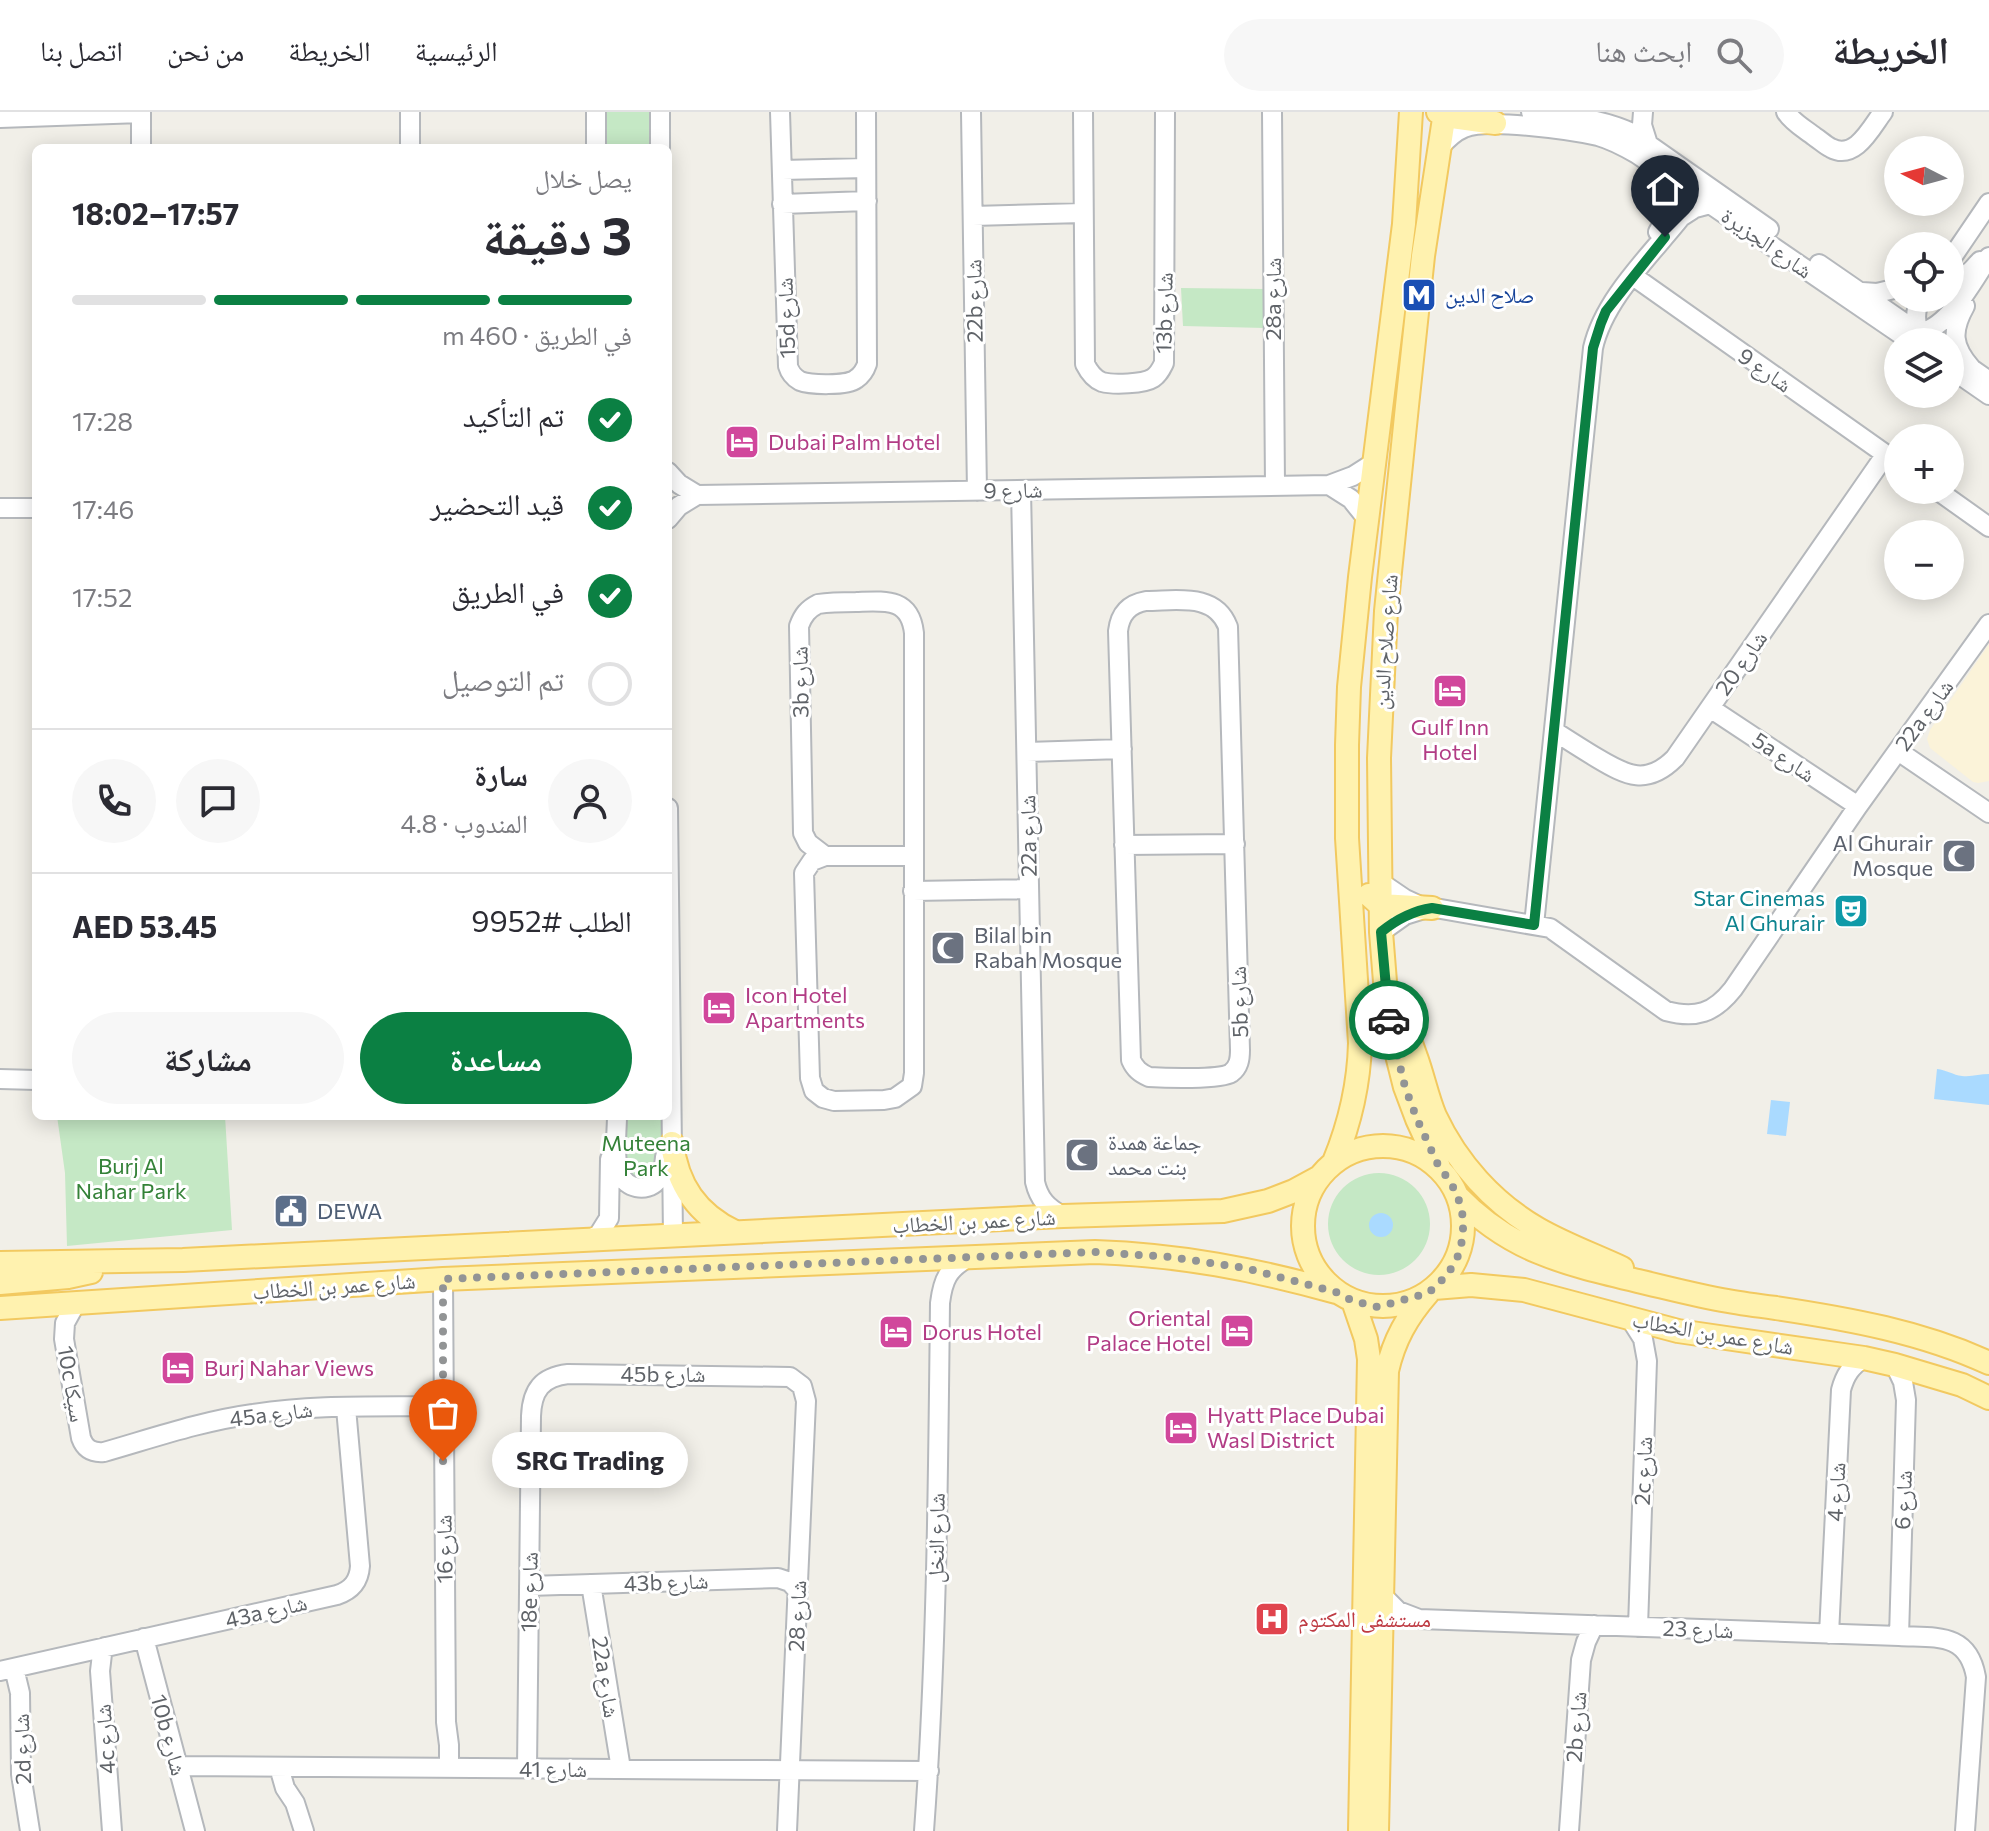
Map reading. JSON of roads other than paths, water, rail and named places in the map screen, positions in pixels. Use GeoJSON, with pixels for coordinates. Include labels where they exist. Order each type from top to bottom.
{"type":"FeatureCollection","features":[{"type":"Feature","properties":{"kind":"main road","name":"شارع صلاح الدين"},"geometry":{"type":"LineString","coordinates":[[1334,1162],[1353,1105],[1360,1067],[1349,889],[1347,762],[1352,654],[1404,224],[1411,112]]}},
{"type":"Feature","properties":{"kind":"main road","name":"شارع صلاح الدين"},"geometry":{"type":"LineString","coordinates":[[1439,1167],[1405,1087],[1388,1019],[1381,932],[1379,758],[1386,611],[1423,256],[1443,113]]}},
{"type":"Feature","properties":{"kind":"main road"},"geometry":{"type":"LineString","coordinates":[[1443,113],[1495,123]]}},
{"type":"Feature","properties":{"kind":"main road"},"geometry":{"type":"LineString","coordinates":[[1347,762],[1358,784],[1364,887],[1368,895],[1380,893],[1432,908]]}},
{"type":"Feature","properties":{"kind":"main road"},"geometry":{"type":"LineString","coordinates":[[1384,984],[1408,1034],[1435,1114],[1464,1165],[1484,1187],[1538,1229],[1663,1287]]}},
{"type":"Feature","properties":{"kind":"main road"},"geometry":{"type":"LineString","coordinates":[[672,1143],[674,1161],[689,1194],[711,1218],[736,1232]]}},
{"type":"Feature","properties":{"kind":"main road"},"geometry":{"type":"LineString","coordinates":[[1360,1831],[1369,1359],[1363,1330],[1344,1297],[1318,1274],[1306,1251],[1302,1226],[1306,1201],[1318,1178],[1334,1162],[1359,1149],[1388,1145],[1406,1148],[1439,1167],[1458,1197],[1463,1217],[1463,1237],[1458,1256],[1448,1274],[1413,1310],[1401,1329],[1387,1371],[1377,1831]]}},
{"type":"Feature","properties":{"kind":"main road","name":"شارع عمر بن الخطاب"},"geometry":{"type":"LineString","coordinates":[[0,1261],[198,1259],[1199,1212],[1234,1209],[1268,1201],[1318,1178]]}},
{"type":"Feature","properties":{"kind":"main road","name":"شارع عمر بن الخطاب"},"geometry":{"type":"LineString","coordinates":[[1458,1197],[1514,1242],[1587,1269],[1731,1302],[1908,1333],[1978,1350],[1989,1363]]}},
{"type":"Feature","properties":{"kind":"main road"},"geometry":{"type":"LineString","coordinates":[[552,1275],[573,1263],[656,1255],[670,1244],[673,1236]]}},
{"type":"Feature","properties":{"kind":"main road","name":"شارع عمر بن الخطاب"},"geometry":{"type":"LineString","coordinates":[[0,1311],[76,1303],[443,1279],[1095,1252],[1170,1257],[1245,1268],[1344,1297]]}},
{"type":"Feature","properties":{"kind":"main road"},"geometry":{"type":"LineString","coordinates":[[0,1283],[68,1277],[130,1261]]}},
{"type":"Feature","properties":{"kind":"main road","name":"شارع عمر بن الخطاب"},"geometry":{"type":"LineString","coordinates":[[1431,1291],[1471,1285],[1524,1290],[1681,1331],[1895,1365],[1962,1385],[1989,1398]]}},
{"type":"Feature","properties":{"kind":"main road"},"geometry":{"type":"LineString","coordinates":[[1344,1297],[1385,1307],[1431,1291]]}},
{"type":"Feature","properties":{"kind":"street"},"geometry":{"type":"LineString","coordinates":[[0,118],[141,112],[141,144]]}},
{"type":"Feature","properties":{"kind":"street"},"geometry":{"type":"LineString","coordinates":[[410,112],[410,144]]}},
{"type":"Feature","properties":{"kind":"street"},"geometry":{"type":"LineString","coordinates":[[596,112],[596,144]]}},
{"type":"Feature","properties":{"kind":"street"},"geometry":{"type":"LineString","coordinates":[[660,112],[660,144]]}},
{"type":"Feature","properties":{"kind":"street","name":"15d شارع"},"geometry":{"type":"LineString","coordinates":[[780,112],[789,372],[803,382],[844,383],[859,378],[867,364],[866,112]]}},
{"type":"Feature","properties":{"kind":"street","name":"22b شارع"},"geometry":{"type":"LineString","coordinates":[[971,112],[977,491]]}},
{"type":"Feature","properties":{"kind":"street","name":"13b شارع"},"geometry":{"type":"LineString","coordinates":[[1083,112],[1085,364],[1089,372],[1102,382],[1148,381],[1161,371],[1165,355],[1165,112]]}},
{"type":"Feature","properties":{"kind":"street","name":"28a شارع"},"geometry":{"type":"LineString","coordinates":[[1272,112],[1275,486]]}},
{"type":"Feature","properties":{"kind":"street","name":"شارع الجزيرة"},"geometry":{"type":"LineString","coordinates":[[1531,112],[1596,120],[1632,133],[1862,292],[1906,328]]}},
{"type":"Feature","properties":{"kind":"street"},"geometry":{"type":"LineString","coordinates":[[1643,112],[1642,125],[1648,144]]}},
{"type":"Feature","properties":{"kind":"street"},"geometry":{"type":"LineString","coordinates":[[1786,112],[1793,121],[1839,151],[1856,146],[1883,112]]}},
{"type":"Feature","properties":{"kind":"street","name":"شارع الجزيرة"},"geometry":{"type":"LineString","coordinates":[[1440,147],[1464,128],[1479,123],[1573,132],[1599,137],[1625,147],[1807,271],[1831,280],[1903,328]]}},
{"type":"Feature","properties":{"kind":"street"},"geometry":{"type":"LineString","coordinates":[[782,170],[866,168]]}},
{"type":"Feature","properties":{"kind":"street"},"geometry":{"type":"LineString","coordinates":[[1633,276],[1674,204],[1676,180]]}},
{"type":"Feature","properties":{"kind":"street"},"geometry":{"type":"LineString","coordinates":[[1964,232],[1989,194]]}},
{"type":"Feature","properties":{"kind":"street"},"geometry":{"type":"LineString","coordinates":[[782,204],[867,201]]}},
{"type":"Feature","properties":{"kind":"street"},"geometry":{"type":"LineString","coordinates":[[1989,203],[1953,256],[1952,268],[1956,273],[1968,274],[1989,250]]}},
{"type":"Feature","properties":{"kind":"street"},"geometry":{"type":"LineString","coordinates":[[1381,932],[1405,915],[1432,908],[1534,925],[1593,348],[1606,311],[1633,276],[1687,212],[1710,204]]}},
{"type":"Feature","properties":{"kind":"street"},"geometry":{"type":"LineString","coordinates":[[973,216],[1083,213]]}},
{"type":"Feature","properties":{"kind":"street"},"geometry":{"type":"LineString","coordinates":[[1957,232],[1972,220]]}},
{"type":"Feature","properties":{"kind":"street"},"geometry":{"type":"LineString","coordinates":[[1933,328],[1947,316],[1989,257]]}},
{"type":"Feature","properties":{"kind":"street"},"geometry":{"type":"LineString","coordinates":[[1971,368],[1957,346],[1957,320],[1989,268]]}},
{"type":"Feature","properties":{"kind":"street","name":"شارع 9"},"geometry":{"type":"LineString","coordinates":[[1633,276],[1884,452]]}},
{"type":"Feature","properties":{"kind":"street"},"geometry":{"type":"LineString","coordinates":[[1862,292],[1884,291]]}},
{"type":"Feature","properties":{"kind":"street"},"geometry":{"type":"LineString","coordinates":[[1964,363],[1989,381]]}},
{"type":"Feature","properties":{"kind":"street"},"geometry":{"type":"LineString","coordinates":[[1964,378],[1989,395]]}},
{"type":"Feature","properties":{"kind":"street","name":"شارع 9"},"geometry":{"type":"LineString","coordinates":[[697,495],[1329,485],[1353,476],[1375,462]]}},
{"type":"Feature","properties":{"kind":"street","name":"شارع 20"},"geometry":{"type":"LineString","coordinates":[[1554,731],[1618,771],[1630,775],[1643,776],[1666,767],[1884,469]]}},
{"type":"Feature","properties":{"kind":"street"},"geometry":{"type":"LineString","coordinates":[[672,476],[697,495],[672,514]]}},
{"type":"Feature","properties":{"kind":"street"},"geometry":{"type":"LineString","coordinates":[[1329,485],[1351,499],[1367,519]]}},
{"type":"Feature","properties":{"kind":"street","name":"22a شارع"},"geometry":{"type":"LineString","coordinates":[[1021,490],[1035,1182]]}},
{"type":"Feature","properties":{"kind":"street"},"geometry":{"type":"LineString","coordinates":[[1957,504],[1989,527]]}},
{"type":"Feature","properties":{"kind":"street"},"geometry":{"type":"LineString","coordinates":[[0,508],[32,508]]}},
{"type":"Feature","properties":{"kind":"street","name":"5b شارع"},"geometry":{"type":"LineString","coordinates":[[1196,601],[1213,606],[1225,619],[1229,636],[1235,844],[1239,1063],[1225,1075],[1157,1078],[1141,1073],[1131,1060],[1118,631],[1123,614],[1137,603],[1196,601]]}},
{"type":"Feature","properties":{"kind":"street","name":"3b شارع"},"geometry":{"type":"LineString","coordinates":[[895,603],[903,608],[913,623],[914,633],[915,1056],[912,1086],[895,1098],[845,1102],[823,1098],[814,1091],[810,1078],[804,880],[807,866],[825,856],[808,843],[803,833],[799,626],[809,609],[818,604],[895,603]]}},
{"type":"Feature","properties":{"kind":"street","name":"22a شارع"},"geometry":{"type":"LineString","coordinates":[[1534,925],[1555,930],[1666,1011],[1681,1015],[1711,1010],[1724,1001],[1733,989],[1858,806],[1989,624]]}},
{"type":"Feature","properties":{"kind":"street","name":"5a شارع"},"geometry":{"type":"LineString","coordinates":[[1710,708],[1858,806]]}},
{"type":"Feature","properties":{"kind":"street"},"geometry":{"type":"LineString","coordinates":[[1027,752],[1122,749]]}},
{"type":"Feature","properties":{"kind":"street"},"geometry":{"type":"LineString","coordinates":[[1898,751],[1989,813]]}},
{"type":"Feature","properties":{"kind":"street"},"geometry":{"type":"LineString","coordinates":[[1124,845],[1235,844]]}},
{"type":"Feature","properties":{"kind":"street"},"geometry":{"type":"LineString","coordinates":[[825,856],[913,856]]}},
{"type":"Feature","properties":{"kind":"street"},"geometry":{"type":"LineString","coordinates":[[913,891],[1029,889]]}},
{"type":"Feature","properties":{"kind":"street"},"geometry":{"type":"LineString","coordinates":[[4,1080],[32,1080]]}},
{"type":"Feature","properties":{"kind":"street"},"geometry":{"type":"LineString","coordinates":[[591,1239],[605,1227],[609,1218],[609,1120]]}},
{"type":"Feature","properties":{"kind":"street"},"geometry":{"type":"LineString","coordinates":[[617,1120],[617,1165],[620,1176],[628,1184],[639,1188],[651,1186],[663,1173],[667,1120]]}},
{"type":"Feature","properties":{"kind":"street"},"geometry":{"type":"LineString","coordinates":[[672,1120],[673,1236]]}},
{"type":"Feature","properties":{"kind":"street"},"geometry":{"type":"LineString","coordinates":[[1035,1182],[1044,1203],[1063,1216]]}},
{"type":"Feature","properties":{"kind":"street"},"geometry":{"type":"LineString","coordinates":[[1010,1219],[1028,1203],[1035,1182]]}},
{"type":"Feature","properties":{"kind":"street","name":"شارع النخل"},"geometry":{"type":"LineString","coordinates":[[924,1831],[936,1588],[940,1303],[947,1275],[969,1257]]}},
{"type":"Feature","properties":{"kind":"street","name":"شارع 16"},"geometry":{"type":"LineString","coordinates":[[442,1768],[437,1748],[446,1722],[443,1279]]}},
{"type":"Feature","properties":{"kind":"street","name":"10c سيكا"},"geometry":{"type":"LineString","coordinates":[[76,1303],[65,1323],[64,1339],[81,1438],[87,1448],[104,1452]]}},
{"type":"Feature","properties":{"kind":"street","name":"2c شارع"},"geometry":{"type":"LineString","coordinates":[[1631,1320],[1643,1339],[1647,1361],[1638,1627]]}},
{"type":"Feature","properties":{"kind":"street","name":"شارع 4"},"geometry":{"type":"LineString","coordinates":[[1829,1634],[1841,1390],[1848,1371],[1864,1358]]}},
{"type":"Feature","properties":{"kind":"street","name":"شارع 6"},"geometry":{"type":"LineString","coordinates":[[1895,1365],[1903,1382],[1906,1400],[1899,1636]]}},
{"type":"Feature","properties":{"kind":"street","name":"45b شارع"},"geometry":{"type":"LineString","coordinates":[[531,1416],[531,1403],[536,1391],[556,1375],[568,1374],[782,1375],[802,1386],[806,1401]]}},
{"type":"Feature","properties":{"kind":"street","name":"شارع 28"},"geometry":{"type":"LineString","coordinates":[[787,1831],[806,1401]]}},
{"type":"Feature","properties":{"kind":"street","name":"45a شارع"},"geometry":{"type":"LineString","coordinates":[[104,1452],[252,1414],[283,1410],[443,1406]]}},
{"type":"Feature","properties":{"kind":"street","name":"43a شارع"},"geometry":{"type":"LineString","coordinates":[[7,1669],[337,1595],[352,1588],[360,1566],[346,1408]]}},
{"type":"Feature","properties":{"kind":"street","name":"18e شارع"},"geometry":{"type":"LineString","coordinates":[[527,1768],[531,1416]]}},
{"type":"Feature","properties":{"kind":"street","name":"43b شارع"},"geometry":{"type":"LineString","coordinates":[[529,1586],[778,1578],[790,1582],[798,1591]]}},
{"type":"Feature","properties":{"kind":"street","name":"22a شارع"},"geometry":{"type":"LineString","coordinates":[[591,1584],[621,1769]]}},
{"type":"Feature","properties":{"kind":"street","name":"شارع 23"},"geometry":{"type":"LineString","coordinates":[[1382,1595],[1398,1611],[1419,1619],[1899,1636],[1951,1641],[1971,1657],[1976,1677],[1965,1831]]}},
{"type":"Feature","properties":{"kind":"street","name":"شارع 23"},"geometry":{"type":"LineString","coordinates":[[1380,1643],[1397,1627],[1419,1619]]}},
{"type":"Feature","properties":{"kind":"street","name":"2b شارع"},"geometry":{"type":"LineString","coordinates":[[1569,1831],[1581,1660],[1594,1625]]}},
{"type":"Feature","properties":{"kind":"street","name":"10b شارع"},"geometry":{"type":"LineString","coordinates":[[144,1638],[178,1766],[190,1827]]}},
{"type":"Feature","properties":{"kind":"street","name":"4c شارع"},"geometry":{"type":"LineString","coordinates":[[105,1647],[100,1671],[112,1831]]}},
{"type":"Feature","properties":{"kind":"street","name":"2d شارع"},"geometry":{"type":"LineString","coordinates":[[7,1669],[20,1693],[21,1774],[30,1831]]}},
{"type":"Feature","properties":{"kind":"street","name":"شارع 41"},"geometry":{"type":"LineString","coordinates":[[178,1766],[929,1771]]}},
{"type":"Feature","properties":{"kind":"street"},"geometry":{"type":"LineString","coordinates":[[279,1767],[304,1831]]}},
{"type":"Feature","properties":{"kind":"street"},"geometry":{"type":"LineString","coordinates":[[295,1803],[301,1767]]}},
{"type":"Feature","properties":{"kind":"water"},"geometry":{"type":"Polygon","coordinates":[[[1937,1069],[1962,1076],[1989,1074],[1989,1105],[1934,1099],[1937,1069]]]}},
{"type":"Feature","properties":{"kind":"water"},"geometry":{"type":"Polygon","coordinates":[[[1771,1100],[1790,1102],[1786,1136],[1767,1134],[1771,1100]]]}},
{"type":"Feature","properties":{"kind":"water"},"geometry":{"type":"Polygon","coordinates":[[[1381,1213],[1389,1217],[1393,1225],[1389,1233],[1381,1237],[1373,1233],[1369,1225],[1373,1217],[1381,1213]]]}},
{"type":"Feature","properties":{"kind":"place","name":"صلاح الدين"},"geometry":{"type":"Point","coordinates":[1419,295]}},
{"type":"Feature","properties":{"kind":"place","name":"Dubai Palm Hotel"},"geometry":{"type":"Point","coordinates":[742,442]}},
{"type":"Feature","properties":{"kind":"place","name":"Gulf Inn Hotel"},"geometry":{"type":"Point","coordinates":[1450,691]}},
{"type":"Feature","properties":{"kind":"place","name":"Al Ghurair Mosque"},"geometry":{"type":"Point","coordinates":[1959,856]}},
{"type":"Feature","properties":{"kind":"place","name":"Star Cinemas Al Ghurair"},"geometry":{"type":"Point","coordinates":[1851,911]}},
{"type":"Feature","properties":{"kind":"place","name":"Bilal bin Rabah Mosque"},"geometry":{"type":"Point","coordinates":[948,948]}},
{"type":"Feature","properties":{"kind":"place","name":"Icon Hotel Apartments"},"geometry":{"type":"Point","coordinates":[719,1008]}},
{"type":"Feature","properties":{"kind":"place","name":"جماعة همدة بنت محمد"},"geometry":{"type":"Point","coordinates":[1082,1155]}},
{"type":"Feature","properties":{"kind":"place","name":"DEWA"},"geometry":{"type":"Point","coordinates":[291,1211]}},
{"type":"Feature","properties":{"kind":"place","name":"Oriental Palace Hotel"},"geometry":{"type":"Point","coordinates":[1237,1331]}},
{"type":"Feature","properties":{"kind":"place","name":"Dorus Hotel"},"geometry":{"type":"Point","coordinates":[896,1332]}},
{"type":"Feature","properties":{"kind":"place","name":"Burj Nahar Views"},"geometry":{"type":"Point","coordinates":[178,1368]}},
{"type":"Feature","properties":{"kind":"place","name":"Hyatt Place Dubai Wasl District"},"geometry":{"type":"Point","coordinates":[1181,1428]}},
{"type":"Feature","properties":{"kind":"place","name":"SRG Trading"},"geometry":{"type":"Point","coordinates":[443,1461]}},
{"type":"Feature","properties":{"kind":"place","name":"مستشفى المكتوم"},"geometry":{"type":"Point","coordinates":[1272,1619]}},
{"type":"Feature","properties":{"kind":"park label","name":"Muteena Park"},"geometry":{"type":"Point","coordinates":[646,1156]}},
{"type":"Feature","properties":{"kind":"park label","name":"Burj Al Nahar Park"},"geometry":{"type":"Point","coordinates":[131,1178]}}]}
